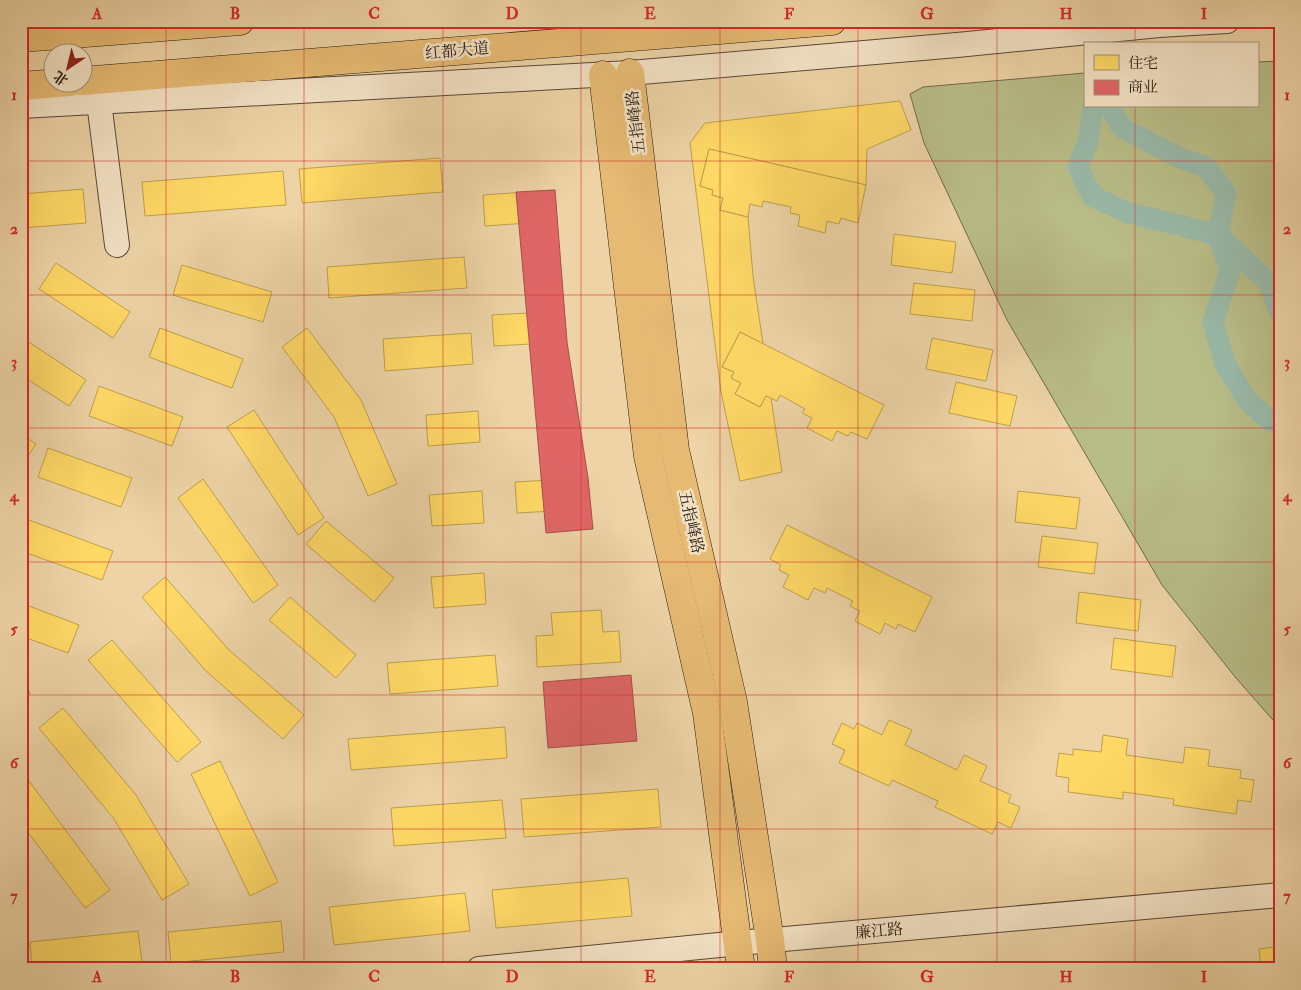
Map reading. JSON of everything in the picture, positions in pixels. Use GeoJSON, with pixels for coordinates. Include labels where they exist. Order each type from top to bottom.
{"type":"FeatureCollection","features":[{"type":"Feature","properties":{"kind":"main road"},"geometry":{"type":"LineString","coordinates":[[21,38],[240,21]]}},
{"type":"Feature","properties":{"kind":"main road","name":"红都大道"},"geometry":{"type":"LineString","coordinates":[[92,92],[832,21]]}},
{"type":"Feature","properties":{"kind":"main road","name":"五指峰路"},"geometry":{"type":"LineString","coordinates":[[630,73],[674,450],[733,702],[773,969]]}},
{"type":"Feature","properties":{"kind":"main road","name":"五指峰路"},"geometry":{"type":"LineString","coordinates":[[603,74],[648,456],[707,713],[740,956]]}},
{"type":"Feature","properties":{"kind":"main road"},"geometry":{"type":"LineString","coordinates":[[21,86],[42,84]]}},
{"type":"Feature","properties":{"kind":"street"},"geometry":{"type":"LineString","coordinates":[[92,92],[630,73],[957,45],[1159,25],[1227,21]]}},
{"type":"Feature","properties":{"kind":"street"},"geometry":{"type":"LineString","coordinates":[[21,106],[91,92],[118,245]]}},
{"type":"Feature","properties":{"kind":"street","name":"廉江路"},"geometry":{"type":"LineString","coordinates":[[479,969],[740,956],[770,940],[1280,896]]}},
{"type":"Feature","properties":{"kind":"green space"},"geometry":{"type":"Polygon","coordinates":[[[1280,61],[1280,728],[1236,678],[1162,585],[1007,320],[924,143],[910,94],[923,87],[1084,73],[1084,108],[1258,108],[1258,62],[1280,61]]]}},
{"type":"Feature","properties":{"kind":"building: 住宅"},"geometry":{"type":"Polygon","coordinates":[[[900,101],[911,130],[867,149],[866,185],[709,149],[700,186],[713,190],[712,195],[723,198],[720,210],[748,217],[753,276],[763,344],[740,332],[722,367],[734,372],[731,378],[741,383],[735,394],[760,407],[766,396],[771,398],[782,472],[740,481],[721,392],[690,143],[705,123],[900,101]]]}},
{"type":"Feature","properties":{"kind":"building: 住宅"},"geometry":{"type":"Polygon","coordinates":[[[709,149],[866,185],[858,223],[841,218],[839,224],[827,221],[825,233],[798,226],[800,215],[790,213],[791,207],[763,201],[762,207],[750,204],[748,217],[720,210],[723,198],[712,195],[713,190],[700,186],[709,149]]]}},
{"type":"Feature","properties":{"kind":"building: 住宅"},"geometry":{"type":"Polygon","coordinates":[[[440,158],[443,192],[302,203],[299,169],[440,158]]]}},
{"type":"Feature","properties":{"kind":"building: 住宅"},"geometry":{"type":"Polygon","coordinates":[[[283,171],[286,205],[145,216],[142,182],[283,171]]]}},
{"type":"Feature","properties":{"kind":"building: 住宅"},"geometry":{"type":"Polygon","coordinates":[[[83,189],[86,223],[21,228],[21,194],[83,189]]]}},
{"type":"Feature","properties":{"kind":"building: 住宅"},"geometry":{"type":"Polygon","coordinates":[[[555,190],[557,221],[485,226],[483,195],[555,190]]]}},
{"type":"Feature","properties":{"kind":"building: 住宅"},"geometry":{"type":"Polygon","coordinates":[[[894,234],[956,242],[952,273],[891,265],[894,234]]]}},
{"type":"Feature","properties":{"kind":"building: 住宅"},"geometry":{"type":"Polygon","coordinates":[[[464,257],[467,288],[329,298],[327,267],[464,257]]]}},
{"type":"Feature","properties":{"kind":"building: 住宅"},"geometry":{"type":"Polygon","coordinates":[[[56,263],[130,312],[113,338],[39,289],[56,263]]]}},
{"type":"Feature","properties":{"kind":"building: 住宅"},"geometry":{"type":"Polygon","coordinates":[[[182,265],[272,292],[263,322],[173,295],[182,265]]]}},
{"type":"Feature","properties":{"kind":"building: 住宅"},"geometry":{"type":"Polygon","coordinates":[[[914,283],[975,290],[972,321],[910,314],[914,283]]]}},
{"type":"Feature","properties":{"kind":"building: 住宅"},"geometry":{"type":"Polygon","coordinates":[[[564,311],[567,342],[494,346],[492,315],[564,311]]]}},
{"type":"Feature","properties":{"kind":"building: 住宅"},"geometry":{"type":"Polygon","coordinates":[[[160,328],[243,359],[232,388],[149,357],[160,328]]]}},
{"type":"Feature","properties":{"kind":"building: 住宅"},"geometry":{"type":"Polygon","coordinates":[[[307,328],[361,400],[397,484],[368,496],[334,417],[282,347],[307,328]]]}},
{"type":"Feature","properties":{"kind":"building: 住宅"},"geometry":{"type":"Polygon","coordinates":[[[740,332],[884,405],[867,439],[851,432],[848,436],[837,431],[832,441],[807,428],[812,418],[802,413],[805,409],[780,395],[777,401],[766,396],[760,407],[735,394],[741,383],[731,378],[734,372],[722,367],[740,332]]]}},
{"type":"Feature","properties":{"kind":"building: 住宅"},"geometry":{"type":"Polygon","coordinates":[[[471,333],[473,364],[385,371],[383,339],[471,333]]]}},
{"type":"Feature","properties":{"kind":"building: 住宅"},"geometry":{"type":"Polygon","coordinates":[[[21,337],[86,380],[69,406],[21,375],[21,337]]]}},
{"type":"Feature","properties":{"kind":"building: 住宅"},"geometry":{"type":"Polygon","coordinates":[[[932,338],[993,350],[986,381],[926,369],[932,338]]]}},
{"type":"Feature","properties":{"kind":"building: 住宅"},"geometry":{"type":"Polygon","coordinates":[[[956,382],[1017,396],[1010,426],[949,413],[956,382]]]}},
{"type":"Feature","properties":{"kind":"building: 住宅"},"geometry":{"type":"Polygon","coordinates":[[[99,386],[183,417],[172,446],[89,416],[99,386]]]}},
{"type":"Feature","properties":{"kind":"building: 住宅"},"geometry":{"type":"Polygon","coordinates":[[[254,410],[324,518],[298,535],[227,427],[254,410]]]}},
{"type":"Feature","properties":{"kind":"building: 住宅"},"geometry":{"type":"Polygon","coordinates":[[[478,411],[480,442],[428,446],[426,415],[478,411]]]}},
{"type":"Feature","properties":{"kind":"building: 住宅"},"geometry":{"type":"Polygon","coordinates":[[[21,434],[36,444],[21,466],[21,434]]]}},
{"type":"Feature","properties":{"kind":"building: 住宅"},"geometry":{"type":"Polygon","coordinates":[[[48,448],[132,478],[121,507],[38,477],[48,448]]]}},
{"type":"Feature","properties":{"kind":"building: 住宅"},"geometry":{"type":"Polygon","coordinates":[[[588,478],[590,509],[517,513],[515,482],[588,478]]]}},
{"type":"Feature","properties":{"kind":"building: 住宅"},"geometry":{"type":"Polygon","coordinates":[[[203,479],[278,585],[253,603],[178,498],[203,479]]]}},
{"type":"Feature","properties":{"kind":"building: 住宅"},"geometry":{"type":"Polygon","coordinates":[[[482,491],[484,523],[432,526],[429,495],[482,491]]]}},
{"type":"Feature","properties":{"kind":"building: 住宅"},"geometry":{"type":"Polygon","coordinates":[[[1018,491],[1080,498],[1076,529],[1015,522],[1018,491]]]}},
{"type":"Feature","properties":{"kind":"building: 住宅"},"geometry":{"type":"Polygon","coordinates":[[[29,520],[113,551],[102,580],[21,551],[21,542],[29,520]]]}},
{"type":"Feature","properties":{"kind":"building: 住宅"},"geometry":{"type":"Polygon","coordinates":[[[326,521],[394,578],[374,602],[306,544],[326,521]]]}},
{"type":"Feature","properties":{"kind":"building: 住宅"},"geometry":{"type":"Polygon","coordinates":[[[787,525],[932,597],[915,632],[898,624],[896,629],[885,623],[880,634],[855,621],[860,611],[850,606],[853,601],[827,588],[825,593],[814,588],[808,600],[783,587],[789,575],[779,570],[781,565],[770,559],[787,525]]]}},
{"type":"Feature","properties":{"kind":"building: 住宅"},"geometry":{"type":"Polygon","coordinates":[[[1042,536],[1098,543],[1094,574],[1038,567],[1042,536]]]}},
{"type":"Feature","properties":{"kind":"building: 住宅"},"geometry":{"type":"Polygon","coordinates":[[[484,573],[486,604],[434,608],[431,577],[484,573]]]}},
{"type":"Feature","properties":{"kind":"building: 住宅"},"geometry":{"type":"Polygon","coordinates":[[[165,577],[229,650],[304,715],[283,739],[205,670],[142,597],[165,577]]]}},
{"type":"Feature","properties":{"kind":"building: 住宅"},"geometry":{"type":"Polygon","coordinates":[[[1079,592],[1141,600],[1138,631],[1076,623],[1079,592]]]}},
{"type":"Feature","properties":{"kind":"building: 住宅"},"geometry":{"type":"Polygon","coordinates":[[[290,597],[356,655],[336,678],[269,620],[290,597]]]}},
{"type":"Feature","properties":{"kind":"building: 住宅"},"geometry":{"type":"Polygon","coordinates":[[[21,603],[79,625],[68,653],[21,636],[21,603]]]}},
{"type":"Feature","properties":{"kind":"building: 住宅"},"geometry":{"type":"Polygon","coordinates":[[[601,610],[603,632],[619,631],[621,662],[537,667],[536,636],[553,635],[551,613],[601,610]]]}},
{"type":"Feature","properties":{"kind":"building: 住宅"},"geometry":{"type":"Polygon","coordinates":[[[1114,638],[1176,646],[1172,677],[1111,669],[1114,638]]]}},
{"type":"Feature","properties":{"kind":"building: 住宅"},"geometry":{"type":"Polygon","coordinates":[[[112,640],[201,742],[177,762],[88,660],[112,640]]]}},
{"type":"Feature","properties":{"kind":"building: 住宅"},"geometry":{"type":"Polygon","coordinates":[[[495,655],[498,686],[390,694],[387,663],[495,655]]]}},
{"type":"Feature","properties":{"kind":"building: 住宅"},"geometry":{"type":"Polygon","coordinates":[[[21,689],[30,692],[21,716],[21,689]]]}},
{"type":"Feature","properties":{"kind":"building: 住宅"},"geometry":{"type":"Polygon","coordinates":[[[63,708],[136,795],[189,884],[162,900],[114,819],[39,728],[63,708]]]}},
{"type":"Feature","properties":{"kind":"building: 住宅"},"geometry":{"type":"Polygon","coordinates":[[[889,720],[912,730],[905,745],[957,770],[964,755],[987,766],[980,781],[1011,795],[1008,802],[1020,807],[1011,828],[998,822],[992,834],[935,807],[938,801],[892,780],[889,786],[839,763],[845,750],[832,744],[842,723],[854,729],[857,723],[882,735],[889,720]]]}},
{"type":"Feature","properties":{"kind":"building: 住宅"},"geometry":{"type":"Polygon","coordinates":[[[505,727],[507,758],[351,770],[348,739],[505,727]]]}},
{"type":"Feature","properties":{"kind":"building: 住宅"},"geometry":{"type":"Polygon","coordinates":[[[1103,735],[1128,739],[1126,755],[1183,763],[1185,747],[1210,750],[1208,766],[1241,770],[1240,778],[1254,780],[1251,802],[1238,800],[1236,814],[1173,805],[1174,799],[1123,792],[1123,799],[1068,792],[1069,778],[1056,776],[1059,753],[1073,755],[1073,749],[1101,752],[1103,735]]]}},
{"type":"Feature","properties":{"kind":"building: 住宅"},"geometry":{"type":"Polygon","coordinates":[[[220,761],[278,882],[250,896],[191,774],[220,761]]]}},
{"type":"Feature","properties":{"kind":"building: 住宅"},"geometry":{"type":"Polygon","coordinates":[[[29,781],[110,890],[85,908],[21,823],[21,787],[29,781]]]}},
{"type":"Feature","properties":{"kind":"building: 住宅"},"geometry":{"type":"Polygon","coordinates":[[[658,789],[661,827],[524,837],[521,799],[658,789]]]}},
{"type":"Feature","properties":{"kind":"building: 住宅"},"geometry":{"type":"Polygon","coordinates":[[[502,800],[506,838],[394,846],[391,808],[502,800]]]}},
{"type":"Feature","properties":{"kind":"building: 住宅"},"geometry":{"type":"Polygon","coordinates":[[[628,878],[632,916],[496,928],[492,890],[628,878]]]}},
{"type":"Feature","properties":{"kind":"building: 住宅"},"geometry":{"type":"Polygon","coordinates":[[[465,893],[470,931],[334,945],[329,907],[465,893]]]}},
{"type":"Feature","properties":{"kind":"building: 住宅"},"geometry":{"type":"Polygon","coordinates":[[[281,921],[284,952],[171,963],[168,932],[281,921]]]}},
{"type":"Feature","properties":{"kind":"building: 住宅"},"geometry":{"type":"Polygon","coordinates":[[[138,931],[142,962],[72,969],[32,969],[30,942],[138,931]]]}},
{"type":"Feature","properties":{"kind":"building: 住宅"},"geometry":{"type":"Polygon","coordinates":[[[1280,946],[1280,969],[1261,969],[1259,949],[1280,946]]]}},
{"type":"Feature","properties":{"kind":"building: 商业"},"geometry":{"type":"Polygon","coordinates":[[[555,190],[567,342],[588,478],[593,529],[546,533],[516,192],[555,190]]]}},
{"type":"Feature","properties":{"kind":"building: 商业"},"geometry":{"type":"Polygon","coordinates":[[[631,675],[637,741],[548,748],[543,682],[631,675]]]}},
{"type":"Feature","properties":{"kind":"waterway"},"geometry":{"type":"LineString","coordinates":[[1093,108],[1089,138],[1078,167],[1092,196],[1126,212],[1218,235],[1268,282],[1280,313]]}},
{"type":"Feature","properties":{"kind":"waterway"},"geometry":{"type":"LineString","coordinates":[[1110,108],[1122,128],[1178,157],[1206,167],[1226,193],[1218,235],[1230,271],[1213,322],[1225,364],[1247,400],[1270,421],[1280,421]]}}]}
